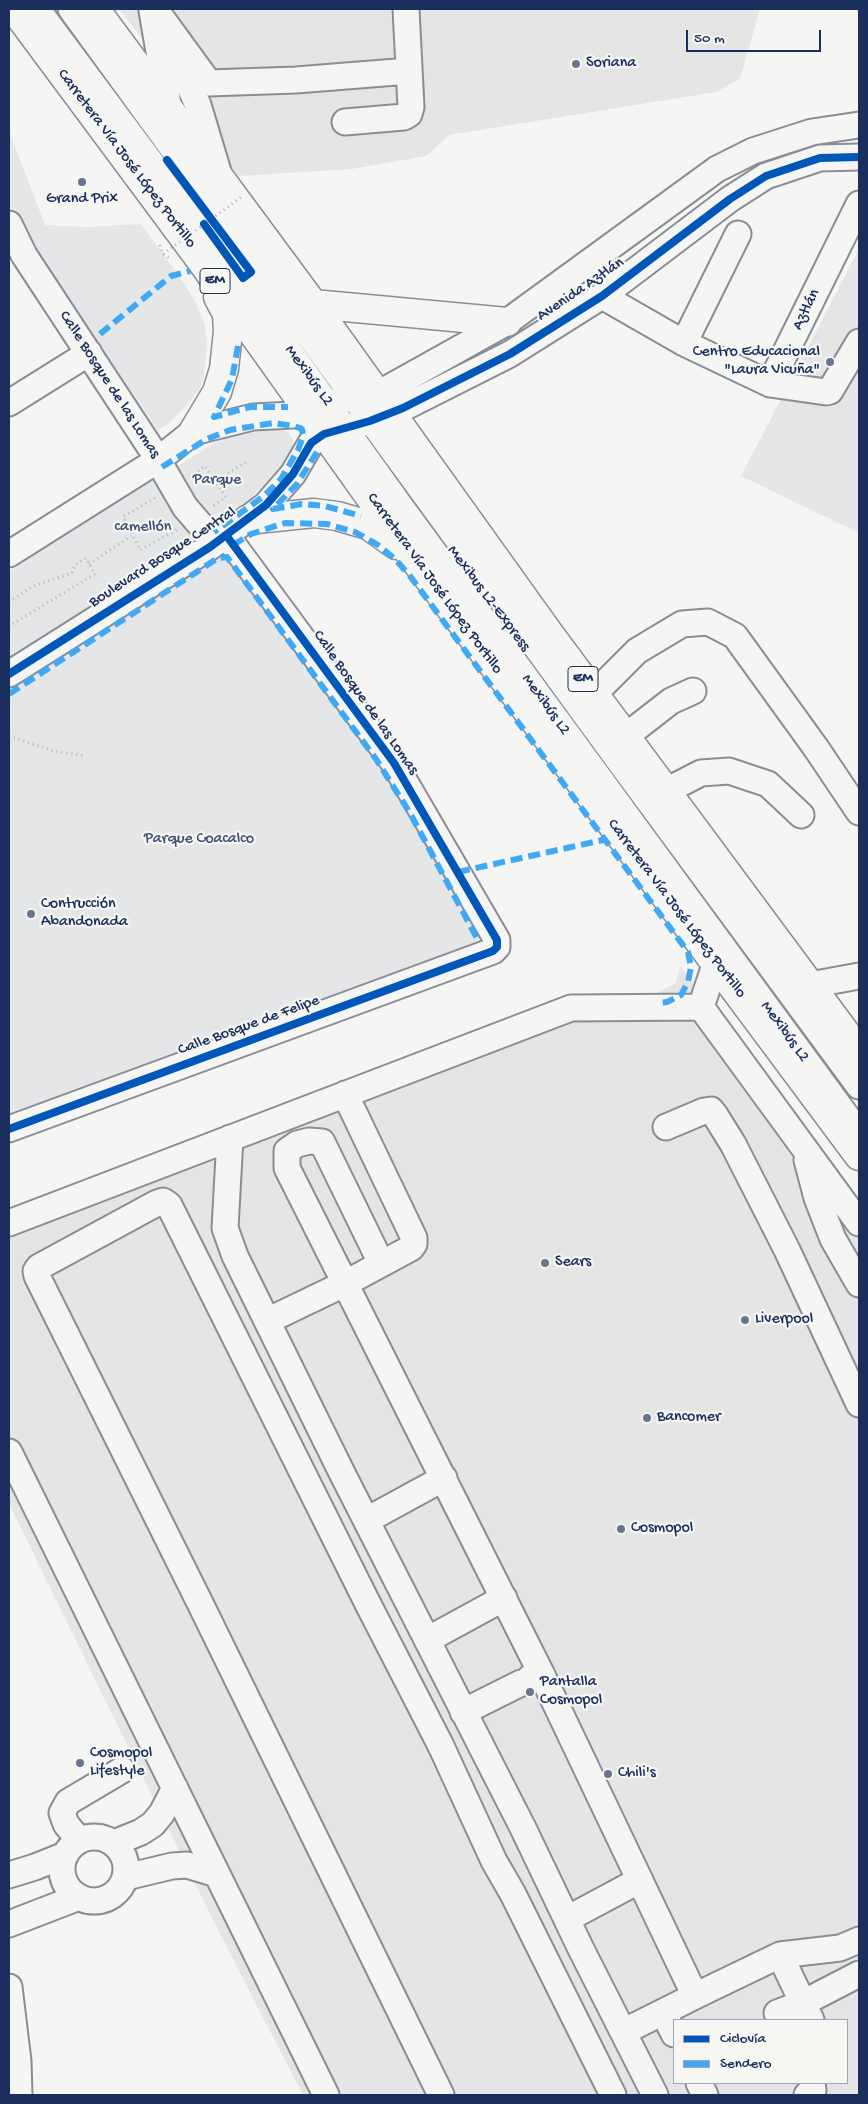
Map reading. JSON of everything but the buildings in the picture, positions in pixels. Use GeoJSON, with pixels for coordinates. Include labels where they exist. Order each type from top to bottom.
{"type":"FeatureCollection","features":[{"type":"Feature","properties":{"kind":"main road","name":"Carretera Vía José López Portillo"},"geometry":{"type":"LineString","coordinates":[[14,9],[202,262],[317,406],[327,434],[412,556],[859,1156]]}},
{"type":"Feature","properties":{"kind":"main road","name":"EM"},"geometry":{"type":"LineString","coordinates":[[95,9],[312,304],[372,406],[626,736],[810,985],[856,1043]]}},
{"type":"Feature","properties":{"kind":"main road"},"geometry":{"type":"LineString","coordinates":[[193,432],[217,392],[224,369],[228,337],[226,314],[202,262]]}},
{"type":"Feature","properties":{"kind":"main road"},"geometry":{"type":"LineString","coordinates":[[312,304],[507,322]]}},
{"type":"Feature","properties":{"kind":"main road"},"geometry":{"type":"LineString","coordinates":[[230,532],[314,513],[337,516],[368,525],[412,556]]}},
{"type":"Feature","properties":{"kind":"street","name":"Mexibús L2"},"geometry":{"type":"LineString","coordinates":[[37,9],[242,286],[317,406]]}},
{"type":"Feature","properties":{"kind":"street","name":"Mexibús L2"},"geometry":{"type":"LineString","coordinates":[[71,9],[372,406],[622,766],[859,1086]]}},
{"type":"Feature","properties":{"kind":"street"},"geometry":{"type":"LineString","coordinates":[[154,9],[169,110]]}},
{"type":"Feature","properties":{"kind":"street"},"geometry":{"type":"LineString","coordinates":[[154,9],[209,83],[296,80],[409,71]]}},
{"type":"Feature","properties":{"kind":"street"},"geometry":{"type":"LineString","coordinates":[[345,122],[404,117],[409,114],[411,107],[406,9]]}},
{"type":"Feature","properties":{"kind":"street"},"geometry":{"type":"LineString","coordinates":[[179,42],[177,59],[198,105],[220,180]]}},
{"type":"Feature","properties":{"kind":"street","name":"Avenida Aztlán"},"geometry":{"type":"LineString","coordinates":[[327,434],[372,406],[387,389],[507,322],[717,169],[753,151],[812,132],[859,124]]}},
{"type":"Feature","properties":{"kind":"street","name":"Avenida Aztlán"},"geometry":{"type":"LineString","coordinates":[[372,406],[411,404],[523,346],[602,296],[730,198],[766,176],[820,158],[859,157]]}},
{"type":"Feature","properties":{"kind":"street","name":"Aztlán"},"geometry":{"type":"LineString","coordinates":[[770,384],[859,204]]}},
{"type":"Feature","properties":{"kind":"street","name":"Calle Bosque de las Lomas"},"geometry":{"type":"LineString","coordinates":[[9,224],[16,260],[89,353],[158,460],[185,507],[230,532],[394,763],[497,940],[497,947]]}},
{"type":"Feature","properties":{"kind":"street"},"geometry":{"type":"LineString","coordinates":[[684,343],[738,234]]}},
{"type":"Feature","properties":{"kind":"street"},"geometry":{"type":"LineString","coordinates":[[602,296],[684,343],[770,384],[830,391],[859,342]]}},
{"type":"Feature","properties":{"kind":"street"},"geometry":{"type":"LineString","coordinates":[[507,322],[523,346]]}},
{"type":"Feature","properties":{"kind":"street"},"geometry":{"type":"LineString","coordinates":[[9,403],[89,353]]}},
{"type":"Feature","properties":{"kind":"street"},"geometry":{"type":"LineString","coordinates":[[9,554],[158,460],[193,432],[252,417],[293,415],[317,406],[372,406]]}},
{"type":"Feature","properties":{"kind":"street","name":"Mexibús L2"},"geometry":{"type":"LineString","coordinates":[[327,434],[859,1134]]}},
{"type":"Feature","properties":{"kind":"street","name":"Boulevard Bosque Central"},"geometry":{"type":"LineString","coordinates":[[10,673],[230,532],[266,505],[327,434]]}},
{"type":"Feature","properties":{"kind":"street"},"geometry":{"type":"LineString","coordinates":[[594,694],[637,651],[682,624],[708,622],[735,636],[816,748],[859,812]]}},
{"type":"Feature","properties":{"kind":"street"},"geometry":{"type":"LineString","coordinates":[[626,736],[678,696],[693,691]]}},
{"type":"Feature","properties":{"kind":"street"},"geometry":{"type":"LineString","coordinates":[[666,790],[701,774],[729,771],[768,784],[801,816]]}},
{"type":"Feature","properties":{"kind":"street","name":"Calle Bosque de Felipe"},"geometry":{"type":"LineString","coordinates":[[9,1129],[493,951],[497,947]]}},
{"type":"Feature","properties":{"kind":"street"},"geometry":{"type":"LineString","coordinates":[[701,1007],[716,962]]}},
{"type":"Feature","properties":{"kind":"street"},"geometry":{"type":"LineString","coordinates":[[810,985],[859,976]]}},
{"type":"Feature","properties":{"kind":"street"},"geometry":{"type":"LineString","coordinates":[[9,1223],[571,1008],[701,1007]]}},
{"type":"Feature","properties":{"kind":"street"},"geometry":{"type":"LineString","coordinates":[[701,1007],[859,1223]]}},
{"type":"Feature","properties":{"kind":"street"},"geometry":{"type":"LineString","coordinates":[[267,1321],[346,1283],[411,1248],[414,1244],[414,1238],[346,1094]]}},
{"type":"Feature","properties":{"kind":"street"},"geometry":{"type":"LineString","coordinates":[[666,1127],[704,1110],[710,1110],[716,1115],[733,1144],[787,1250],[859,1404]]}},
{"type":"Feature","properties":{"kind":"street"},"geometry":{"type":"LineString","coordinates":[[230,1138],[225,1228],[234,1256],[523,1828],[566,1919],[655,2095]]}},
{"type":"Feature","properties":{"kind":"street"},"geometry":{"type":"LineString","coordinates":[[381,1263],[322,1142],[309,1141],[297,1144],[287,1152],[287,1168],[504,1598],[530,1678],[640,1880],[695,1996]]}},
{"type":"Feature","properties":{"kind":"street"},"geometry":{"type":"LineString","coordinates":[[805,1149],[817,1198],[833,1238],[859,1284]]}},
{"type":"Feature","properties":{"kind":"street"},"geometry":{"type":"LineString","coordinates":[[441,2095],[170,1543],[49,1304],[36,1271],[157,1202],[163,1201],[169,1205],[441,1746],[494,1861],[613,2095]]}},
{"type":"Feature","properties":{"kind":"street"},"geometry":{"type":"LineString","coordinates":[[220,1309],[250,1288]]}},
{"type":"Feature","properties":{"kind":"street"},"geometry":{"type":"LineString","coordinates":[[9,1452],[326,2095]]}},
{"type":"Feature","properties":{"kind":"street"},"geometry":{"type":"LineString","coordinates":[[310,1488],[341,1471]]}},
{"type":"Feature","properties":{"kind":"street"},"geometry":{"type":"LineString","coordinates":[[367,1520],[444,1478]]}},
{"type":"Feature","properties":{"kind":"street"},"geometry":{"type":"LineString","coordinates":[[427,1640],[504,1598]]}},
{"type":"Feature","properties":{"kind":"street"},"geometry":{"type":"LineString","coordinates":[[463,1712],[530,1678]]}},
{"type":"Feature","properties":{"kind":"street"},"geometry":{"type":"LineString","coordinates":[[9,1875],[35,1867],[72,1847],[89,1836],[100,1837],[114,1843],[124,1855],[126,1877],[122,1886],[114,1894],[105,1900],[94,1901],[79,1897],[67,1886],[63,1876],[62,1865],[72,1847],[62,1813],[68,1802],[122,1770]]}},
{"type":"Feature","properties":{"kind":"street"},"geometry":{"type":"LineString","coordinates":[[114,1843],[141,1832],[153,1824],[162,1813],[175,1788]]}},
{"type":"Feature","properties":{"kind":"street"},"geometry":{"type":"LineString","coordinates":[[494,1861],[523,1828]]}},
{"type":"Feature","properties":{"kind":"street"},"geometry":{"type":"LineString","coordinates":[[126,1877],[172,1866],[187,1866],[217,1874]]}},
{"type":"Feature","properties":{"kind":"street"},"geometry":{"type":"LineString","coordinates":[[566,1919],[640,1880]]}},
{"type":"Feature","properties":{"kind":"street"},"geometry":{"type":"LineString","coordinates":[[9,1924],[79,1897]]}},
{"type":"Feature","properties":{"kind":"street"},"geometry":{"type":"LineString","coordinates":[[623,2032],[669,2023],[695,1996],[780,1955],[840,1948],[859,1940]]}},
{"type":"Feature","properties":{"kind":"street"},"geometry":{"type":"LineString","coordinates":[[548,1965],[581,1949]]}},
{"type":"Feature","properties":{"kind":"street"},"geometry":{"type":"LineString","coordinates":[[780,1955],[807,2012]]}},
{"type":"Feature","properties":{"kind":"street"},"geometry":{"type":"LineString","coordinates":[[780,2019],[777,2013],[807,2012],[859,1974]]}},
{"type":"Feature","properties":{"kind":"street"},"geometry":{"type":"LineString","coordinates":[[9,1988],[18,2062],[19,2095]]}},
{"type":"Feature","properties":{"kind":"street"},"geometry":{"type":"LineString","coordinates":[[807,2095],[813,2090],[812,2084]]}},
{"type":"Feature","properties":{"kind":"path"},"geometry":{"type":"LineString","coordinates":[[163,254],[243,196]]}},
{"type":"Feature","properties":{"kind":"path"},"geometry":{"type":"LineString","coordinates":[[204,210],[216,226]]}},
{"type":"Feature","properties":{"kind":"path"},"geometry":{"type":"LineString","coordinates":[[204,224],[210,232]]}},
{"type":"Feature","properties":{"kind":"path"},"geometry":{"type":"LineString","coordinates":[[215,480],[248,460]]}},
{"type":"Feature","properties":{"kind":"path"},"geometry":{"type":"LineString","coordinates":[[183,482],[206,466],[226,497],[211,508]]}},
{"type":"Feature","properties":{"kind":"path"},"geometry":{"type":"LineString","coordinates":[[163,493],[123,517],[131,536],[140,550],[185,525]]}},
{"type":"Feature","properties":{"kind":"path"},"geometry":{"type":"LineString","coordinates":[[89,564],[131,536]]}},
{"type":"Feature","properties":{"kind":"path"},"geometry":{"type":"LineString","coordinates":[[9,602],[33,586],[72,573],[75,566],[86,558],[95,574],[9,626]]}},
{"type":"Feature","properties":{"kind":"path"},"geometry":{"type":"LineString","coordinates":[[9,736],[54,751],[85,756]]}},
{"type":"Feature","properties":{"kind":"shaded area"},"geometry":{"type":"Polygon","coordinates":[[[119,9],[760,9],[740,79],[716,92],[449,135],[426,156],[352,169],[238,176],[162,77],[159,60],[119,9]]]}},
{"type":"Feature","properties":{"kind":"shaded area","name":"Centro Educacional \"Laura Vicuña\""},"geometry":{"type":"Polygon","coordinates":[[[859,249],[859,533],[741,476],[859,249]]]}},
{"type":"Feature","properties":{"kind":"shaded area"},"geometry":{"type":"Polygon","coordinates":[[[680,966],[767,1076],[859,1201],[859,2095],[303,2095],[218,1930],[9,1504],[9,1207],[558,1004],[657,993],[676,983],[680,966]]]}},
{"type":"Feature","properties":{"kind":"green space"},"geometry":{"type":"Polygon","coordinates":[[[9,131],[45,225],[86,227],[141,224],[186,286],[198,307],[204,322],[207,340],[204,378],[199,390],[184,408],[169,423],[158,430],[34,249],[10,206],[9,131]]]}},
{"type":"Feature","properties":{"kind":"green space","name":"Parque"},"geometry":{"type":"Polygon","coordinates":[[[267,429],[283,429],[289,433],[293,440],[293,448],[286,460],[249,500],[210,527],[170,471],[229,436],[267,429]]]}},
{"type":"Feature","properties":{"kind":"green space","name":"camellón"},"geometry":{"type":"Polygon","coordinates":[[[156,471],[198,540],[15,658],[9,658],[9,572],[156,471]]]}},
{"type":"Feature","properties":{"kind":"green space","name":"Parque Coacalco"},"geometry":{"type":"Polygon","coordinates":[[[227,553],[399,791],[482,939],[481,942],[9,1114],[9,690],[219,555],[227,553]]]}},
{"type":"Feature","properties":{"kind":"marked path"},"geometry":{"type":"LineString","coordinates":[[100,334],[171,276],[190,271]]}},
{"type":"Feature","properties":{"kind":"marked path"},"geometry":{"type":"LineString","coordinates":[[238,346],[232,379],[214,417],[250,407],[288,407]]}},
{"type":"Feature","properties":{"kind":"marked path"},"geometry":{"type":"LineString","coordinates":[[162,467],[207,439],[230,430],[273,423],[302,429],[303,436],[298,450],[281,479],[264,496],[214,532]]}},
{"type":"Feature","properties":{"kind":"marked path"},"geometry":{"type":"LineString","coordinates":[[317,452],[297,484],[273,509],[302,504],[325,506],[361,516]]}},
{"type":"Feature","properties":{"kind":"marked path"},"geometry":{"type":"LineString","coordinates":[[233,545],[251,534],[285,523],[327,524],[355,532],[378,545],[396,560],[410,576],[688,952],[691,967],[688,982],[681,995],[667,1002],[657,1003]]}},
{"type":"Feature","properties":{"kind":"marked path"},"geometry":{"type":"LineString","coordinates":[[9,694],[218,558],[227,557],[376,759],[410,813],[478,940]]}},
{"type":"Feature","properties":{"kind":"marked path"},"geometry":{"type":"LineString","coordinates":[[458,872],[603,840]]}},
{"type":"Feature","properties":{"kind":"cycle path"},"geometry":{"type":"LineString","coordinates":[[9,674],[210,547],[266,505],[293,474],[311,443],[324,434],[370,421],[403,408],[510,354],[602,296],[730,199],[766,176],[820,158],[859,157]]}},
{"type":"Feature","properties":{"kind":"cycle path"},"geometry":{"type":"LineString","coordinates":[[167,160],[251,272],[243,278],[204,224]]}},
{"type":"Feature","properties":{"kind":"cycle path"},"geometry":{"type":"LineString","coordinates":[[9,1129],[493,951],[497,947],[497,940],[394,763],[226,535]]}},
{"type":"Feature","properties":{"kind":"place","name":"Soriana"},"geometry":{"type":"Point","coordinates":[576,64]}},
{"type":"Feature","properties":{"kind":"place","name":"Grand Prix"},"geometry":{"type":"Point","coordinates":[82,182]}},
{"type":"Feature","properties":{"kind":"place","name":"Centro Educacional \"Laura Vicuña\""},"geometry":{"type":"Point","coordinates":[830,362]}},
{"type":"Feature","properties":{"kind":"place","name":"Contrucción Abandonada"},"geometry":{"type":"Point","coordinates":[31,914]}},
{"type":"Feature","properties":{"kind":"place","name":"Sears"},"geometry":{"type":"Point","coordinates":[545,1263]}},
{"type":"Feature","properties":{"kind":"place","name":"Liverpool"},"geometry":{"type":"Point","coordinates":[745,1320]}},
{"type":"Feature","properties":{"kind":"place","name":"Bancomer"},"geometry":{"type":"Point","coordinates":[647,1418]}},
{"type":"Feature","properties":{"kind":"place","name":"Cosmopol"},"geometry":{"type":"Point","coordinates":[621,1529]}},
{"type":"Feature","properties":{"kind":"place","name":"Pantalla Cosmopol"},"geometry":{"type":"Point","coordinates":[530,1692]}},
{"type":"Feature","properties":{"kind":"place","name":"Cosmopol Lifestyle"},"geometry":{"type":"Point","coordinates":[80,1763]}},
{"type":"Feature","properties":{"kind":"place","name":"Chili's"},"geometry":{"type":"Point","coordinates":[608,1774]}}]}
